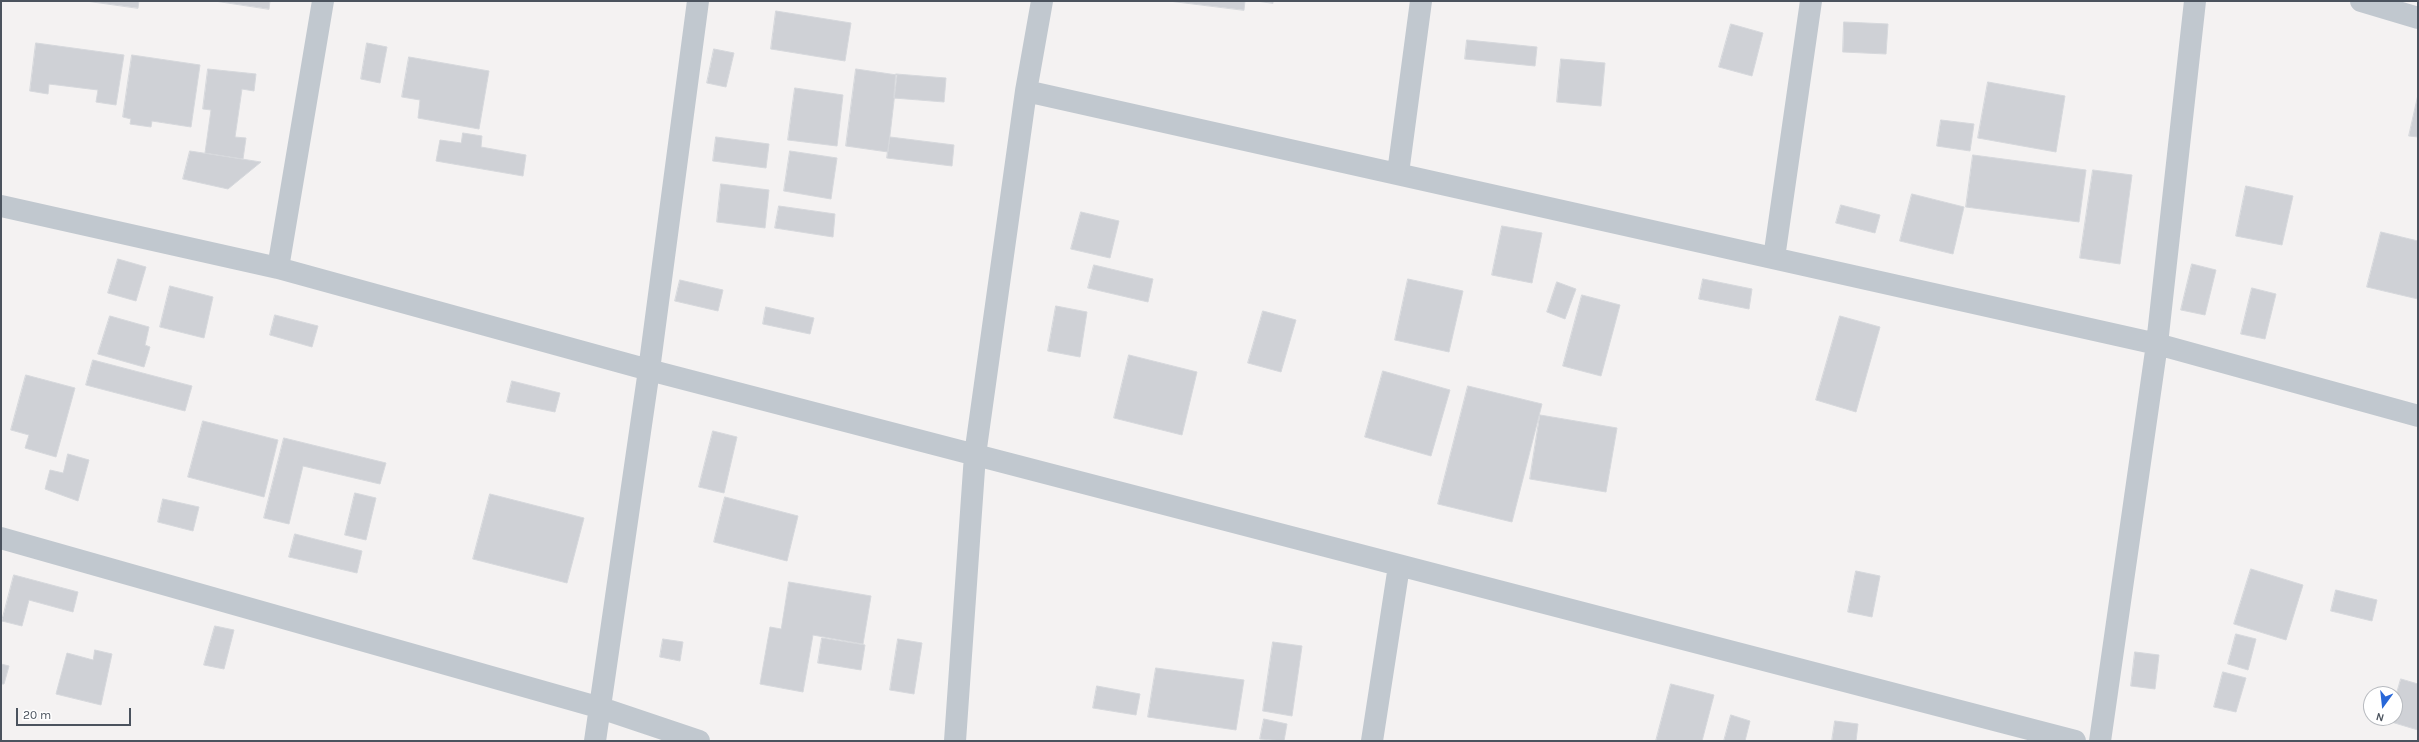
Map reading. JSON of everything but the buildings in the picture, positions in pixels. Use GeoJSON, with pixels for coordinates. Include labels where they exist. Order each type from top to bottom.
{"type":"FeatureCollection","features":[{"type":"Feature","properties":{"kind":"street"},"geometry":{"type":"LineString","coordinates":[[278,268],[323,1]]}},
{"type":"Feature","properties":{"kind":"street"},"geometry":{"type":"LineString","coordinates":[[596,741],[649,370],[698,1]]}},
{"type":"Feature","properties":{"kind":"street"},"geometry":{"type":"LineString","coordinates":[[955,741],[975,455],[1026,91],[1042,1]]}},
{"type":"Feature","properties":{"kind":"street"},"geometry":{"type":"LineString","coordinates":[[1398,173],[1421,1]]}},
{"type":"Feature","properties":{"kind":"street"},"geometry":{"type":"LineString","coordinates":[[1774,258],[1811,1]]}},
{"type":"Feature","properties":{"kind":"street"},"geometry":{"type":"LineString","coordinates":[[2100,741],[2157,344],[2195,1]]}},
{"type":"Feature","properties":{"kind":"street"},"geometry":{"type":"LineString","coordinates":[[2361,1],[2418,18]]}},
{"type":"Feature","properties":{"kind":"street"},"geometry":{"type":"LineString","coordinates":[[1026,91],[2157,344],[2418,416]]}},
{"type":"Feature","properties":{"kind":"street"},"geometry":{"type":"LineString","coordinates":[[1,206],[278,268],[649,370],[2075,741]]}},
{"type":"Feature","properties":{"kind":"street"},"geometry":{"type":"LineString","coordinates":[[1,538],[601,708],[700,741]]}},
{"type":"Feature","properties":{"kind":"street"},"geometry":{"type":"LineString","coordinates":[[1372,741],[1400,566]]}}]}
